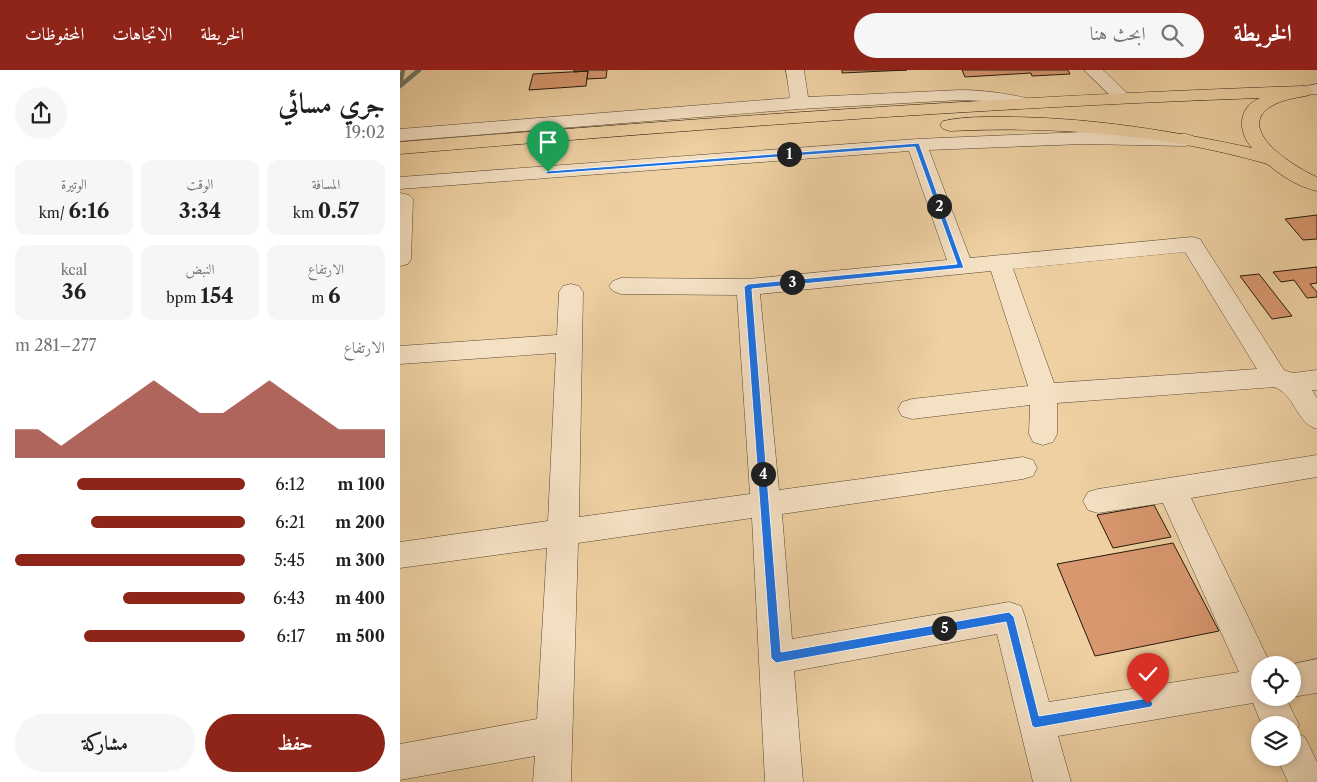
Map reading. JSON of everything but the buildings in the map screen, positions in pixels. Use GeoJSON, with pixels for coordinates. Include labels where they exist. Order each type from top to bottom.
{"type":"FeatureCollection","features":[{"type":"Feature","properties":{"kind":"main road"},"geometry":{"type":"LineString","coordinates":[[400,148],[617,124],[1019,102],[1313,90]]}},
{"type":"Feature","properties":{"kind":"main road"},"geometry":{"type":"LineString","coordinates":[[1313,90],[1272,99],[1261,105],[1254,114],[1250,124],[1252,135],[1270,158],[1288,171],[1317,185]]}},
{"type":"Feature","properties":{"kind":"main road"},"geometry":{"type":"LineString","coordinates":[[400,167],[634,147],[965,124],[1034,123],[1155,134],[1270,158]]}},
{"type":"Feature","properties":{"kind":"street"},"geometry":{"type":"LineString","coordinates":[[794,70],[800,103]]}},
{"type":"Feature","properties":{"kind":"street"},"geometry":{"type":"LineString","coordinates":[[1093,70],[1123,98]]}},
{"type":"Feature","properties":{"kind":"street"},"geometry":{"type":"LineString","coordinates":[[400,135],[617,124],[800,103],[960,95],[984,96],[1019,102]]}},
{"type":"Feature","properties":{"kind":"street"},"geometry":{"type":"LineString","coordinates":[[400,259],[401,194],[1066,138],[1186,140]]}},
{"type":"Feature","properties":{"kind":"street"},"geometry":{"type":"LineString","coordinates":[[919,149],[961,266]]}},
{"type":"Feature","properties":{"kind":"street"},"geometry":{"type":"LineString","coordinates":[[621,286],[748,287],[1192,244],[1295,380],[1317,419]]}},
{"type":"Feature","properties":{"kind":"street"},"geometry":{"type":"LineString","coordinates":[[1000,263],[1044,394],[1043,434]]}},
{"type":"Feature","properties":{"kind":"street"},"geometry":{"type":"LineString","coordinates":[[748,287],[766,504],[784,782]]}},
{"type":"Feature","properties":{"kind":"street"},"geometry":{"type":"LineString","coordinates":[[552,782],[571,292]]}},
{"type":"Feature","properties":{"kind":"street"},"geometry":{"type":"LineString","coordinates":[[400,355],[570,343]]}},
{"type":"Feature","properties":{"kind":"street"},"geometry":{"type":"LineString","coordinates":[[912,409],[1044,394],[1295,380]]}},
{"type":"Feature","properties":{"kind":"street"},"geometry":{"type":"LineString","coordinates":[[1098,501],[1317,466]]}},
{"type":"Feature","properties":{"kind":"street"},"geometry":{"type":"LineString","coordinates":[[400,555],[1023,468]]}},
{"type":"Feature","properties":{"kind":"street"},"geometry":{"type":"LineString","coordinates":[[1172,489],[1251,660]]}},
{"type":"Feature","properties":{"kind":"street"},"geometry":{"type":"LineString","coordinates":[[776,658],[1009,617],[1052,782]]}},
{"type":"Feature","properties":{"kind":"street"},"geometry":{"type":"LineString","coordinates":[[1301,679],[1317,676]]}},
{"type":"Feature","properties":{"kind":"street"},"geometry":{"type":"LineString","coordinates":[[1035,722],[1251,686]]}},
{"type":"Feature","properties":{"kind":"street"},"geometry":{"type":"LineString","coordinates":[[400,762],[554,734]]}},
{"type":"Feature","properties":{"kind":"street"},"geometry":{"type":"LineString","coordinates":[[1300,766],[1307,782]]}},
{"type":"Feature","properties":{"kind":"waterway"},"geometry":{"type":"LineString","coordinates":[[400,84],[403,70]]}},
{"type":"Feature","properties":{"kind":"waterway"},"geometry":{"type":"LineString","coordinates":[[400,86],[419,70]]}},
{"type":"Feature","properties":{"kind":"route"},"geometry":{"type":"LineString","coordinates":[[548,172],[917,145],[961,266],[748,287],[766,504],[776,658],[1009,617],[1035,722],[1148,704]]}}]}
